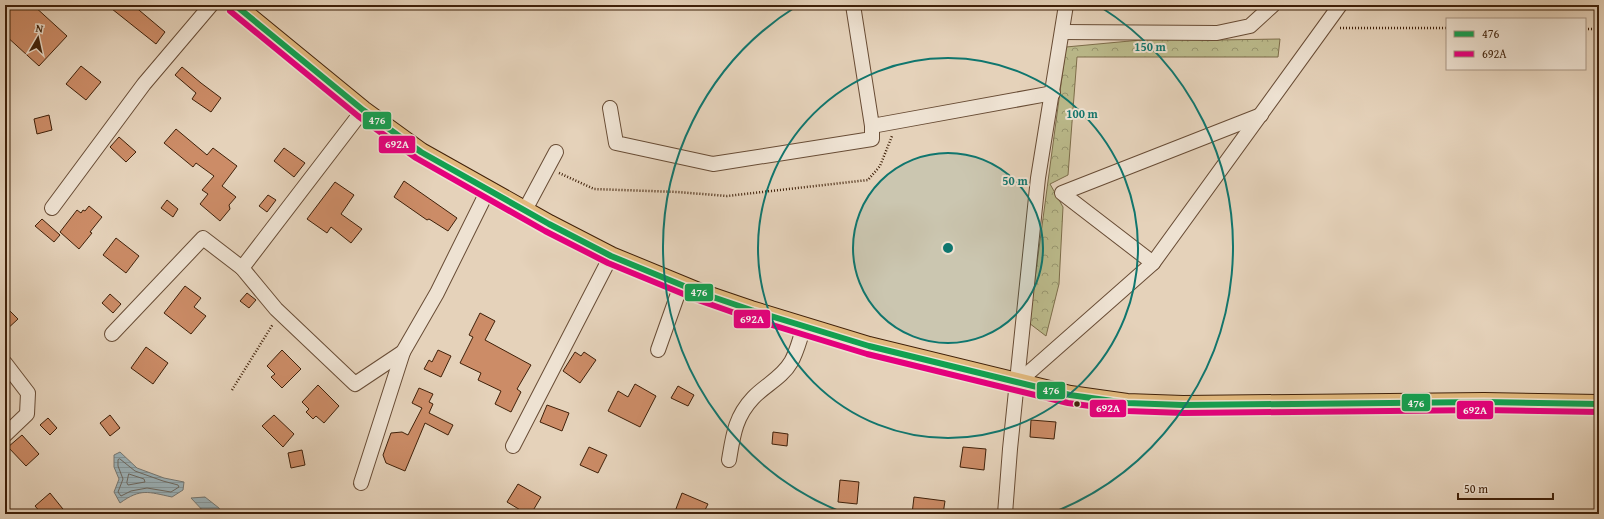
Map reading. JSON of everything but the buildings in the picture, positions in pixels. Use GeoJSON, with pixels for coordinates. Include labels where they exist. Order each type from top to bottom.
{"type":"FeatureCollection","features":[{"type":"Feature","properties":{"kind":"main road"},"geometry":{"type":"LineString","coordinates":[[235,5],[363,110],[421,152],[488,190],[611,256],[681,285],[804,327],[869,346],[1017,383],[1088,398],[1127,403],[1182,405],[1484,402],[1599,404]]}},
{"type":"Feature","properties":{"kind":"street"},"geometry":{"type":"LineString","coordinates":[[52,208],[144,84],[210,5]]}},
{"type":"Feature","properties":{"kind":"street"},"geometry":{"type":"LineString","coordinates":[[610,108],[616,143],[713,164],[872,139],[872,126],[853,5]]}},
{"type":"Feature","properties":{"kind":"street"},"geometry":{"type":"LineString","coordinates":[[1005,514],[1010,449],[1038,178],[1053,93],[1066,5]]}},
{"type":"Feature","properties":{"kind":"street"},"geometry":{"type":"LineString","coordinates":[[1062,32],[1217,33],[1250,26],[1273,5]]}},
{"type":"Feature","properties":{"kind":"street"},"geometry":{"type":"LineString","coordinates":[[1017,383],[1153,263],[1340,5]]}},
{"type":"Feature","properties":{"kind":"street"},"geometry":{"type":"LineString","coordinates":[[872,126],[1053,93]]}},
{"type":"Feature","properties":{"kind":"street"},"geometry":{"type":"LineString","coordinates":[[242,268],[363,110]]}},
{"type":"Feature","properties":{"kind":"street"},"geometry":{"type":"LineString","coordinates":[[1153,263],[1062,193],[1261,114]]}},
{"type":"Feature","properties":{"kind":"street"},"geometry":{"type":"LineString","coordinates":[[525,210],[556,152]]}},
{"type":"Feature","properties":{"kind":"street"},"geometry":{"type":"LineString","coordinates":[[361,483],[403,352],[436,293],[488,190]]}},
{"type":"Feature","properties":{"kind":"street"},"geometry":{"type":"LineString","coordinates":[[112,334],[202,238],[242,268],[276,309],[355,384],[403,352]]}},
{"type":"Feature","properties":{"kind":"street"},"geometry":{"type":"LineString","coordinates":[[513,446],[611,256]]}},
{"type":"Feature","properties":{"kind":"street"},"geometry":{"type":"LineString","coordinates":[[658,350],[681,285]]}},
{"type":"Feature","properties":{"kind":"street"},"geometry":{"type":"LineString","coordinates":[[729,460],[734,427],[742,412],[753,398],[780,375],[791,362],[804,327]]}},
{"type":"Feature","properties":{"kind":"street"},"geometry":{"type":"LineString","coordinates":[[5,363],[28,393],[27,414],[5,435]]}},
{"type":"Feature","properties":{"kind":"path"},"geometry":{"type":"LineString","coordinates":[[1323,28],[1446,28]]}},
{"type":"Feature","properties":{"kind":"path"},"geometry":{"type":"LineString","coordinates":[[1586,29],[1599,29]]}},
{"type":"Feature","properties":{"kind":"path"},"geometry":{"type":"LineString","coordinates":[[547,168],[594,189],[676,192],[727,196],[868,180],[880,166],[894,131],[904,120]]}},
{"type":"Feature","properties":{"kind":"path"},"geometry":{"type":"LineString","coordinates":[[232,390],[274,322],[276,309]]}},
{"type":"Feature","properties":{"kind":"green space"},"geometry":{"type":"Polygon","coordinates":[[[1194,35],[1217,40],[1280,39],[1278,57],[1077,57],[1068,175],[1050,184],[1063,207],[1059,284],[1046,336],[1029,323],[1066,47],[1194,35]]]}},
{"type":"Feature","properties":{"kind":"water"},"geometry":{"type":"Polygon","coordinates":[[[120,452],[137,468],[164,478],[184,482],[183,490],[172,497],[145,492],[139,493],[120,503],[114,492],[119,479],[114,467],[114,455],[120,452]]]}},
{"type":"Feature","properties":{"kind":"water"},"geometry":{"type":"Polygon","coordinates":[[[205,497],[219,508],[222,514],[206,514],[191,498],[205,497]]]}},
{"type":"Feature","properties":{"kind":"transit line","name":"476"},"geometry":{"type":"LineString","coordinates":[[235,5],[363,110],[421,152],[549,224],[611,256],[701,293],[869,346],[1070,395],[1127,403],[1183,405],[1484,402],[1599,404]]}},
{"type":"Feature","properties":{"kind":"transit line","name":"692А"},"geometry":{"type":"LineString","coordinates":[[230,11],[358,116],[416,158],[545,231],[608,263],[698,300],[749,318],[867,354],[1068,403],[1127,411],[1183,413],[1484,410],[1599,412]]}}]}
